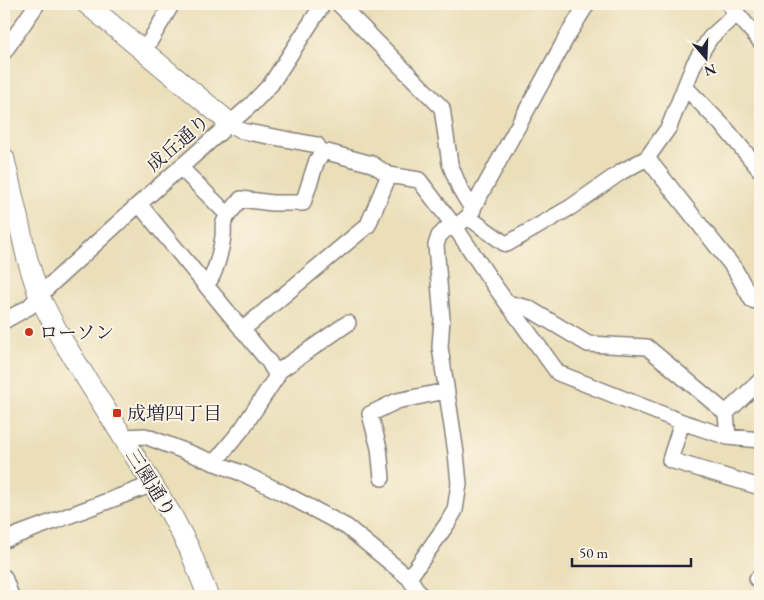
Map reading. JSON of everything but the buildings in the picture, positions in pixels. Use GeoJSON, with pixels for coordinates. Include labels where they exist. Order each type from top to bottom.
{"type":"FeatureCollection","features":[{"type":"Feature","properties":{"kind":"street"},"geometry":{"type":"LineString","coordinates":[[4,52],[37,4]]}},
{"type":"Feature","properties":{"kind":"street"},"geometry":{"type":"LineString","coordinates":[[87,4],[231,124],[242,131],[318,145],[322,154]]}},
{"type":"Feature","properties":{"kind":"street"},"geometry":{"type":"LineString","coordinates":[[144,51],[172,4]]}},
{"type":"Feature","properties":{"kind":"street"},"geometry":{"type":"LineString","coordinates":[[340,4],[442,108],[450,164],[470,213],[507,244],[571,207],[615,176],[647,158],[669,127],[694,64],[710,38],[733,8],[760,41]]}},
{"type":"Feature","properties":{"kind":"street"},"geometry":{"type":"LineString","coordinates":[[409,578],[455,510],[459,484],[440,347],[442,320],[436,244],[439,236],[446,229],[455,227],[470,213],[569,33],[587,4]]}},
{"type":"Feature","properties":{"kind":"street","name":"成丘通り"},"geometry":{"type":"LineString","coordinates":[[4,321],[28,307],[180,167],[231,124],[271,84],[316,6]]}},
{"type":"Feature","properties":{"kind":"street"},"geometry":{"type":"LineString","coordinates":[[685,87],[725,128],[760,170]]}},
{"type":"Feature","properties":{"kind":"street"},"geometry":{"type":"LineString","coordinates":[[206,285],[213,274],[223,237],[222,223],[241,198],[272,204],[303,203],[317,160],[322,154],[327,152],[372,164],[389,175],[419,180],[455,227],[558,373],[682,422],[728,437],[760,440]]}},
{"type":"Feature","properties":{"kind":"street","name":"三園通り"},"geometry":{"type":"LineString","coordinates":[[4,158],[39,296],[60,338],[153,484],[190,548],[208,596]]}},
{"type":"Feature","properties":{"kind":"street"},"geometry":{"type":"LineString","coordinates":[[647,158],[734,268],[752,300],[760,302]]}},
{"type":"Feature","properties":{"kind":"street"},"geometry":{"type":"LineString","coordinates":[[180,167],[228,215]]}},
{"type":"Feature","properties":{"kind":"street"},"geometry":{"type":"LineString","coordinates":[[242,330],[368,225],[389,175]]}},
{"type":"Feature","properties":{"kind":"street"},"geometry":{"type":"LineString","coordinates":[[139,204],[269,362],[277,376],[242,429],[214,463]]}},
{"type":"Feature","properties":{"kind":"street"},"geometry":{"type":"LineString","coordinates":[[507,303],[528,308],[588,344],[647,347],[726,413],[728,437]]}},
{"type":"Feature","properties":{"kind":"street"},"geometry":{"type":"LineString","coordinates":[[276,373],[348,323]]}},
{"type":"Feature","properties":{"kind":"street"},"geometry":{"type":"LineString","coordinates":[[726,413],[760,382]]}},
{"type":"Feature","properties":{"kind":"street"},"geometry":{"type":"LineString","coordinates":[[382,478],[379,448],[370,414],[397,401],[446,391]]}},
{"type":"Feature","properties":{"kind":"street"},"geometry":{"type":"LineString","coordinates":[[682,422],[670,460],[760,487]]}},
{"type":"Feature","properties":{"kind":"street"},"geometry":{"type":"LineString","coordinates":[[123,437],[145,436],[244,474],[347,528],[409,578],[421,596]]}},
{"type":"Feature","properties":{"kind":"street"},"geometry":{"type":"LineString","coordinates":[[4,540],[153,484]]}},
{"type":"Feature","properties":{"kind":"street"},"geometry":{"type":"LineString","coordinates":[[4,578],[11,596]]}},
{"type":"Feature","properties":{"kind":"place","name":"ローソン"},"geometry":{"type":"Point","coordinates":[29,332]}},
{"type":"Feature","properties":{"kind":"place","name":"成増四丁目"},"geometry":{"type":"Point","coordinates":[117,413]}}]}
